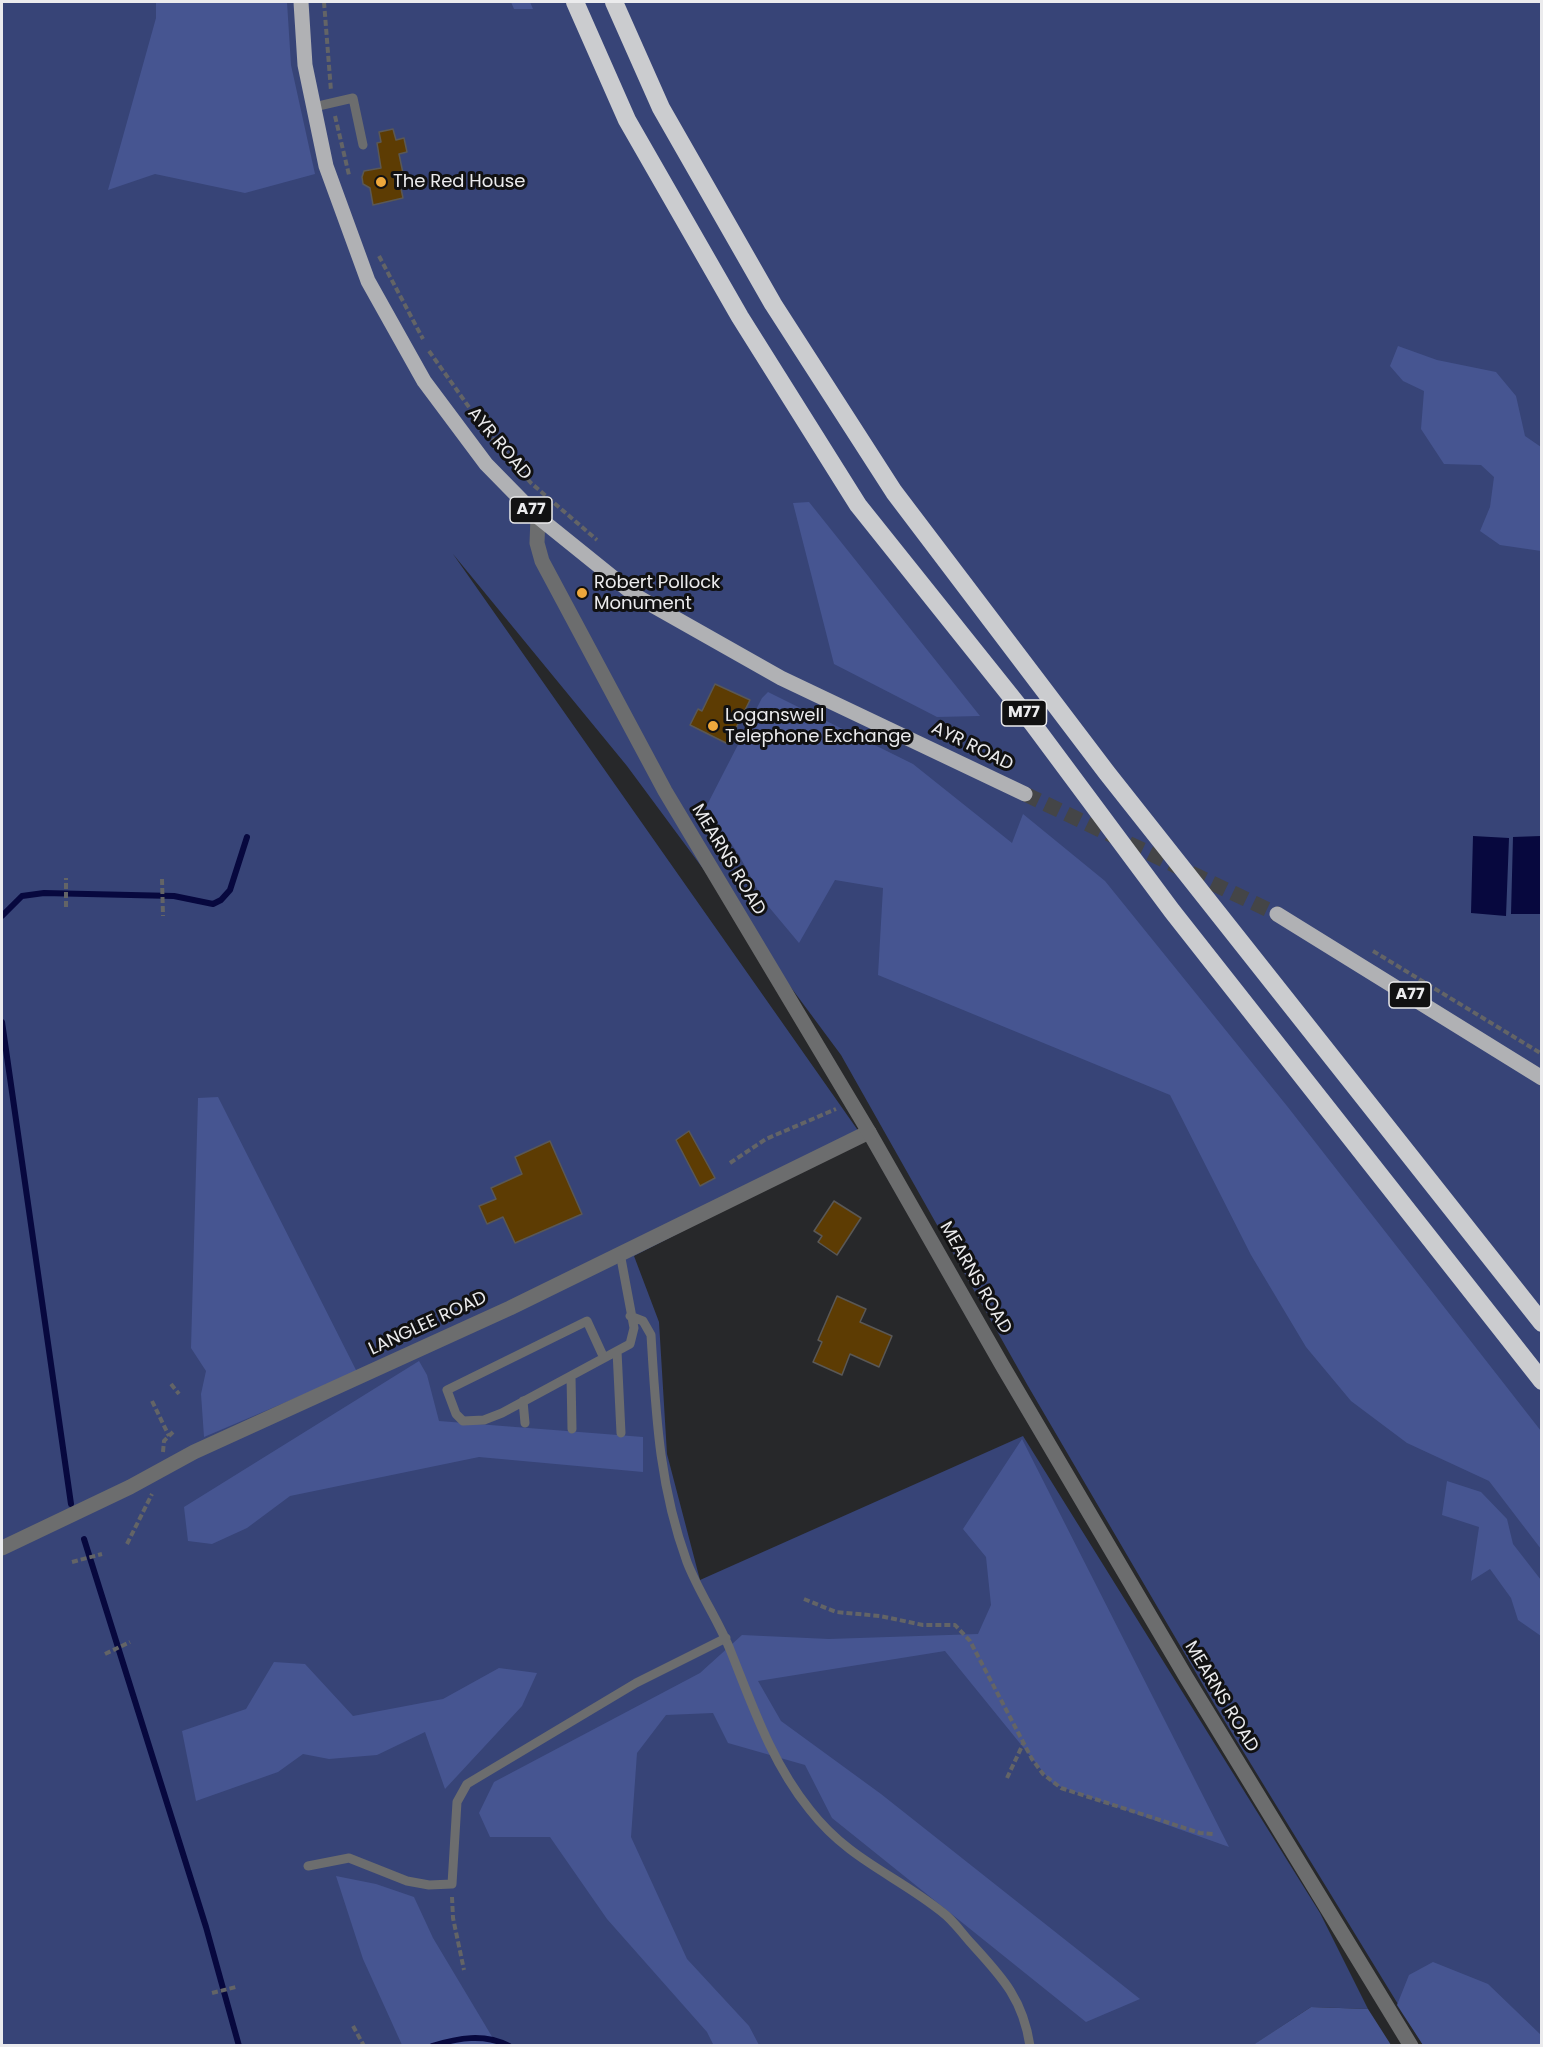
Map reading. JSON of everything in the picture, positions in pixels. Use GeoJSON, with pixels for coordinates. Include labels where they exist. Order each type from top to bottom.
{"type":"FeatureCollection","features":[{"type":"Feature","properties":{"kind":"highway","name":"M77"},"geometry":{"type":"LineString","coordinates":[[575,2],[627,120],[740,317],[858,505],[1033,724],[1172,911],[1542,1381]]}},
{"type":"Feature","properties":{"kind":"highway","name":"M77"},"geometry":{"type":"LineString","coordinates":[[614,2],[661,108],[773,304],[894,492],[1107,772],[1542,1323]]}},
{"type":"Feature","properties":{"kind":"main road","name":"AYR ROAD"},"geometry":{"type":"LineString","coordinates":[[301,2],[306,65],[326,166],[368,280],[424,381],[486,464],[538,517],[636,596],[714,642],[782,678],[1025,794]]}},
{"type":"Feature","properties":{"kind":"main road","name":"A77"},"geometry":{"type":"LineString","coordinates":[[1277,914],[1542,1078]]}},
{"type":"Feature","properties":{"kind":"street","name":"MEARNS ROAD"},"geometry":{"type":"LineString","coordinates":[[538,517],[537,543],[542,561],[665,791],[869,1131],[1002,1365],[1180,1667],[1412,2046]]}},
{"type":"Feature","properties":{"kind":"street","name":"LANGLEE ROAD"},"geometry":{"type":"LineString","coordinates":[[2,1548],[63,1520],[162,1468],[510,1308],[869,1131]]}},
{"type":"Feature","properties":{"kind":"lane"},"geometry":{"type":"LineString","coordinates":[[314,107],[353,98],[363,146]]}},
{"type":"Feature","properties":{"kind":"lane"},"geometry":{"type":"LineString","coordinates":[[604,1358],[587,1321],[447,1390],[456,1414],[463,1421],[484,1420],[523,1401],[571,1376],[630,1344],[634,1328],[620,1253]]}},
{"type":"Feature","properties":{"kind":"lane"},"geometry":{"type":"LineString","coordinates":[[630,1316],[643,1321],[651,1335],[657,1441],[667,1496],[688,1563],[726,1638],[767,1739],[785,1776],[811,1812],[852,1854],[943,1913],[1011,1987],[1026,2021],[1030,2046]]}},
{"type":"Feature","properties":{"kind":"lane"},"geometry":{"type":"LineString","coordinates":[[617,1351],[621,1433]]}},
{"type":"Feature","properties":{"kind":"lane"},"geometry":{"type":"LineString","coordinates":[[571,1376],[572,1429]]}},
{"type":"Feature","properties":{"kind":"lane"},"geometry":{"type":"LineString","coordinates":[[523,1401],[525,1423]]}},
{"type":"Feature","properties":{"kind":"lane"},"geometry":{"type":"LineString","coordinates":[[308,1866],[349,1858],[407,1881],[429,1885],[453,1884],[458,1802],[467,1784],[636,1683],[726,1638]]}},
{"type":"Feature","properties":{"kind":"path"},"geometry":{"type":"LineString","coordinates":[[324,2],[332,102],[350,176]]}},
{"type":"Feature","properties":{"kind":"path"},"geometry":{"type":"LineString","coordinates":[[376,251],[428,350],[486,431],[531,483],[603,546]]}},
{"type":"Feature","properties":{"kind":"path"},"geometry":{"type":"LineString","coordinates":[[66,879],[66,907]]}},
{"type":"Feature","properties":{"kind":"path"},"geometry":{"type":"LineString","coordinates":[[162,881],[163,916]]}},
{"type":"Feature","properties":{"kind":"path"},"geometry":{"type":"LineString","coordinates":[[730,1163],[766,1139],[851,1102]]}},
{"type":"Feature","properties":{"kind":"path"},"geometry":{"type":"LineString","coordinates":[[171,1384],[179,1394]]}},
{"type":"Feature","properties":{"kind":"path"},"geometry":{"type":"LineString","coordinates":[[152,1401],[169,1436]]}},
{"type":"Feature","properties":{"kind":"path"},"geometry":{"type":"LineString","coordinates":[[127,1544],[146,1508],[162,1468]]}},
{"type":"Feature","properties":{"kind":"path"},"geometry":{"type":"LineString","coordinates":[[75,1562],[102,1554]]}},
{"type":"Feature","properties":{"kind":"path"},"geometry":{"type":"LineString","coordinates":[[804,1599],[836,1612],[880,1616],[923,1625],[955,1625],[970,1641],[1023,1743],[1043,1774],[1061,1788],[1200,1833],[1214,1834]]}},
{"type":"Feature","properties":{"kind":"path"},"geometry":{"type":"LineString","coordinates":[[106,1653],[130,1642]]}},
{"type":"Feature","properties":{"kind":"path"},"geometry":{"type":"LineString","coordinates":[[1007,1778],[1023,1743]]}},
{"type":"Feature","properties":{"kind":"path"},"geometry":{"type":"LineString","coordinates":[[453,1884],[453,1918],[464,1970]]}},
{"type":"Feature","properties":{"kind":"path"},"geometry":{"type":"LineString","coordinates":[[212,1994],[236,1987]]}},
{"type":"Feature","properties":{"kind":"path"},"geometry":{"type":"LineString","coordinates":[[353,2026],[364,2046]]}},
{"type":"Feature","properties":{"kind":"shaded area"},"geometry":{"type":"Polygon","coordinates":[[[2,2],[1541,2],[1541,2045],[1423,2045],[1216,1707],[1028,1386],[841,1055],[627,766],[453,554],[864,1139],[634,1256],[659,1322],[667,1454],[700,1580],[1023,1436],[1320,1913],[1368,2009],[1311,2007],[1252,2046],[2,2046],[2,2]]]}},
{"type":"Feature","properties":{"kind":"shaded area"},"geometry":{"type":"Polygon","coordinates":[[[156,2],[287,2],[291,65],[315,174],[245,193],[155,174],[108,190],[156,18],[156,2]]]}},
{"type":"Feature","properties":{"kind":"shaded area"},"geometry":{"type":"Polygon","coordinates":[[[511,2],[530,2],[533,9],[514,9],[511,2]]]}},
{"type":"Feature","properties":{"kind":"shaded area"},"geometry":{"type":"Polygon","coordinates":[[[1398,346],[1437,360],[1496,372],[1516,396],[1525,436],[1541,447],[1541,551],[1500,545],[1480,531],[1490,507],[1494,477],[1481,465],[1444,464],[1421,429],[1424,391],[1403,381],[1390,366],[1398,346]]]}},
{"type":"Feature","properties":{"kind":"shaded area"},"geometry":{"type":"Polygon","coordinates":[[[809,502],[980,716],[937,717],[834,664],[793,503],[809,502]]]}},
{"type":"Feature","properties":{"kind":"shaded area"},"geometry":{"type":"Polygon","coordinates":[[[768,692],[913,764],[1012,843],[1023,814],[1105,881],[1287,1106],[1541,1431],[1541,1549],[1489,1481],[1407,1443],[1351,1401],[1306,1347],[1251,1255],[1170,1095],[878,975],[883,888],[835,880],[799,943],[763,900],[739,855],[706,807],[762,698],[768,692]]]}},
{"type":"Feature","properties":{"kind":"shaded area"},"geometry":{"type":"Polygon","coordinates":[[[1473,836],[1509,838],[1506,916],[1471,913],[1473,836]]]}},
{"type":"Feature","properties":{"kind":"shaded area"},"geometry":{"type":"Polygon","coordinates":[[[1541,836],[1541,914],[1511,914],[1513,837],[1541,836]]]}},
{"type":"Feature","properties":{"kind":"shaded area"},"geometry":{"type":"Polygon","coordinates":[[[218,1097],[357,1372],[204,1437],[201,1394],[206,1371],[191,1348],[198,1098],[218,1097]]]}},
{"type":"Feature","properties":{"kind":"shaded area"},"geometry":{"type":"Polygon","coordinates":[[[419,1361],[427,1375],[439,1421],[643,1437],[643,1472],[479,1457],[290,1496],[247,1528],[212,1544],[188,1541],[184,1507],[419,1361]]]}},
{"type":"Feature","properties":{"kind":"shaded area"},"geometry":{"type":"Polygon","coordinates":[[[1022,1439],[1229,1847],[1053,1784],[945,1651],[758,1681],[781,1721],[881,1794],[1140,1999],[1086,2022],[832,1818],[805,1765],[728,1743],[713,1713],[666,1715],[637,1753],[631,1837],[687,1959],[749,2026],[759,2045],[714,2046],[707,2032],[607,1919],[550,1837],[490,1837],[479,1813],[494,1782],[700,1673],[742,1635],[829,1639],[978,1634],[991,1605],[986,1557],[963,1529],[1022,1439]]]}},
{"type":"Feature","properties":{"kind":"shaded area"},"geometry":{"type":"Polygon","coordinates":[[[1447,1481],[1481,1492],[1507,1519],[1513,1544],[1541,1580],[1541,1636],[1518,1620],[1511,1598],[1490,1569],[1471,1581],[1479,1527],[1442,1515],[1447,1481]]]}},
{"type":"Feature","properties":{"kind":"shaded area"},"geometry":{"type":"Polygon","coordinates":[[[274,1662],[305,1664],[353,1716],[443,1699],[499,1668],[537,1673],[522,1706],[445,1789],[425,1732],[377,1755],[329,1759],[303,1754],[278,1772],[196,1801],[182,1731],[246,1709],[274,1662]]]}},
{"type":"Feature","properties":{"kind":"shaded area"},"geometry":{"type":"Polygon","coordinates":[[[336,1876],[376,1884],[414,1897],[433,1938],[497,2045],[402,2045],[363,1959],[336,1876]]]}},
{"type":"Feature","properties":{"kind":"shaded area"},"geometry":{"type":"Polygon","coordinates":[[[1433,1962],[1488,1984],[1541,2035],[1541,2045],[1423,2045],[1397,2005],[1409,1975],[1433,1962]]]}},
{"type":"Feature","properties":{"kind":"shaded area"},"geometry":{"type":"Polygon","coordinates":[[[1311,2007],[1368,2009],[1391,2045],[1253,2045],[1311,2007]]]}},
{"type":"Feature","properties":{"kind":"building"},"geometry":{"type":"Polygon","coordinates":[[[393,129],[396,140],[404,138],[407,152],[399,154],[404,178],[399,179],[403,198],[373,205],[370,188],[363,184],[362,177],[364,171],[381,168],[377,143],[381,142],[379,132],[393,129]]]}},
{"type":"Feature","properties":{"kind":"building"},"geometry":{"type":"Polygon","coordinates":[[[715,684],[750,700],[728,744],[690,725],[698,709],[702,711],[715,684]]]}},
{"type":"Feature","properties":{"kind":"building"},"geometry":{"type":"Polygon","coordinates":[[[689,1131],[715,1178],[700,1186],[676,1140],[689,1131]]]}},
{"type":"Feature","properties":{"kind":"building"},"geometry":{"type":"Polygon","coordinates":[[[550,1141],[582,1214],[515,1243],[503,1217],[487,1224],[479,1206],[496,1199],[491,1188],[522,1174],[515,1157],[550,1141]]]}},
{"type":"Feature","properties":{"kind":"building"},"geometry":{"type":"Polygon","coordinates":[[[834,1201],[861,1218],[837,1255],[818,1242],[822,1236],[814,1231],[834,1201]]]}},
{"type":"Feature","properties":{"kind":"building"},"geometry":{"type":"Polygon","coordinates":[[[837,1296],[866,1309],[860,1322],[892,1336],[879,1367],[850,1354],[842,1375],[813,1362],[822,1342],[818,1340],[837,1296]]]}},
{"type":"Feature","properties":{"kind":"waterway"},"geometry":{"type":"LineString","coordinates":[[2,916],[22,896],[44,893],[174,896],[213,904],[221,900],[230,890],[247,837]]}},
{"type":"Feature","properties":{"kind":"waterway"},"geometry":{"type":"LineString","coordinates":[[2,1022],[71,1504]]}},
{"type":"Feature","properties":{"kind":"waterway"},"geometry":{"type":"LineString","coordinates":[[84,1539],[206,1927],[239,2046]]}},
{"type":"Feature","properties":{"kind":"waterway"},"geometry":{"type":"LineString","coordinates":[[432,2046],[471,2038],[490,2039],[509,2046]]}},
{"type":"Feature","properties":{"kind":"tunnel"},"geometry":{"type":"LineString","coordinates":[[1025,794],[1277,914]]}},
{"type":"Feature","properties":{"kind":"place","name":"The Red House"},"geometry":{"type":"Point","coordinates":[381,182]}},
{"type":"Feature","properties":{"kind":"place","name":"Robert Pollock Monument"},"geometry":{"type":"Point","coordinates":[582,593]}},
{"type":"Feature","properties":{"kind":"place","name":"Loganswell Telephone Exchange"},"geometry":{"type":"Point","coordinates":[713,726]}}]}
